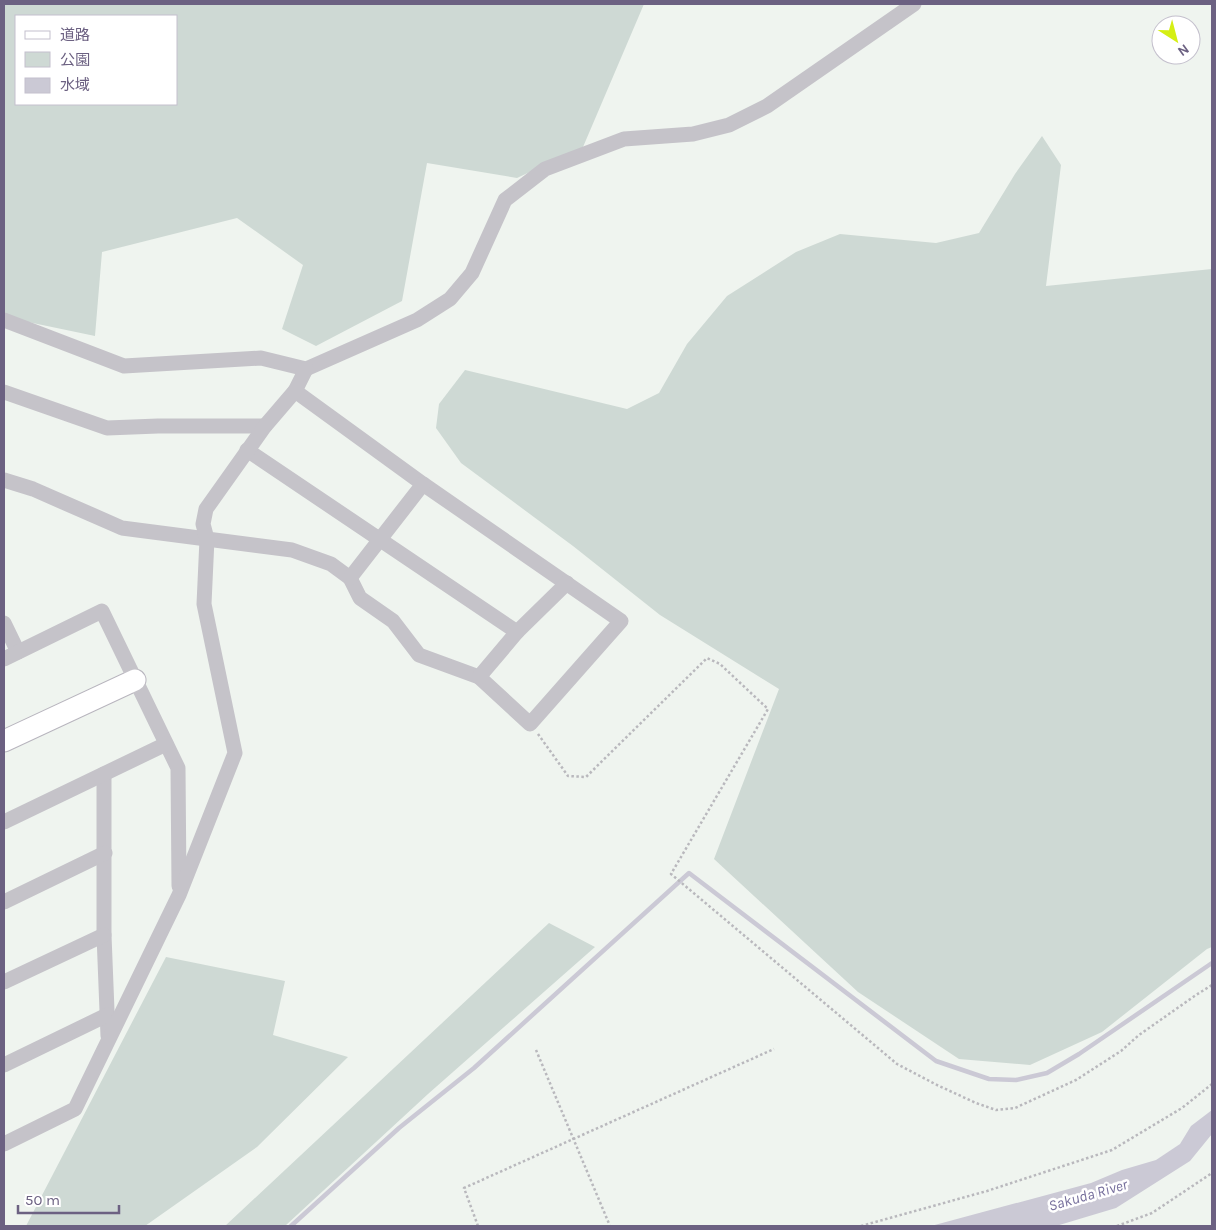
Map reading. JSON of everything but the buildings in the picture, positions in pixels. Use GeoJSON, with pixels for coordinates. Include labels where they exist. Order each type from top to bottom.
{"type":"FeatureCollection","features":[{"type":"Feature","properties":{"kind":"street"},"geometry":{"type":"LineString","coordinates":[[4,320],[124,366],[261,358],[306,369],[417,320],[450,299],[472,273],[505,200],[545,169],[624,139],[693,134],[729,125],[767,106],[914,4]]}},
{"type":"Feature","properties":{"kind":"street"},"geometry":{"type":"LineString","coordinates":[[4,1144],[75,1108],[179,895],[236,753],[204,604],[207,539],[204,524],[206,509],[265,426],[295,391],[306,369]]}},
{"type":"Feature","properties":{"kind":"street"},"geometry":{"type":"LineString","coordinates":[[4,480],[33,489],[122,528],[292,550],[331,564],[350,578],[360,598],[393,621],[419,655],[478,677],[530,724],[621,621],[423,484],[295,391]]}},
{"type":"Feature","properties":{"kind":"street"},"geometry":{"type":"LineString","coordinates":[[4,392],[107,428],[265,426]]}},
{"type":"Feature","properties":{"kind":"street"},"geometry":{"type":"LineString","coordinates":[[247,450],[517,632]]}},
{"type":"Feature","properties":{"kind":"street"},"geometry":{"type":"LineString","coordinates":[[350,578],[423,484]]}},
{"type":"Feature","properties":{"kind":"street"},"geometry":{"type":"LineString","coordinates":[[478,677],[517,632],[567,583]]}},
{"type":"Feature","properties":{"kind":"street"},"geometry":{"type":"LineString","coordinates":[[4,659],[102,611],[178,768],[179,895]]}},
{"type":"Feature","properties":{"kind":"street"},"geometry":{"type":"LineString","coordinates":[[4,623],[18,652]]}},
{"type":"Feature","properties":{"kind":"street"},"geometry":{"type":"LineString","coordinates":[[4,741],[134,680]]}},
{"type":"Feature","properties":{"kind":"street"},"geometry":{"type":"LineString","coordinates":[[4,822],[166,744]]}},
{"type":"Feature","properties":{"kind":"street"},"geometry":{"type":"LineString","coordinates":[[104,774],[104,935],[108,1038]]}},
{"type":"Feature","properties":{"kind":"street"},"geometry":{"type":"LineString","coordinates":[[4,902],[105,853]]}},
{"type":"Feature","properties":{"kind":"street"},"geometry":{"type":"LineString","coordinates":[[4,982],[104,935]]}},
{"type":"Feature","properties":{"kind":"street"},"geometry":{"type":"LineString","coordinates":[[4,1065],[107,1015]]}},
{"type":"Feature","properties":{"kind":"path"},"geometry":{"type":"LineString","coordinates":[[530,724],[568,776],[586,777],[707,658],[720,664],[768,709],[672,874],[897,1064],[976,1103],[996,1110],[1015,1108],[1076,1080],[1121,1051],[1139,1035],[1212,985]]}},
{"type":"Feature","properties":{"kind":"path"},"geometry":{"type":"LineString","coordinates":[[478,1226],[464,1188],[774,1049]]}},
{"type":"Feature","properties":{"kind":"path"},"geometry":{"type":"LineString","coordinates":[[536,1050],[610,1226]]}},
{"type":"Feature","properties":{"kind":"path"},"geometry":{"type":"LineString","coordinates":[[861,1226],[987,1191],[1112,1150],[1182,1108],[1212,1084]]}},
{"type":"Feature","properties":{"kind":"path"},"geometry":{"type":"LineString","coordinates":[[1117,1226],[1152,1213],[1212,1173]]}},
{"type":"Feature","properties":{"kind":"green space"},"geometry":{"type":"Polygon","coordinates":[[[4,4],[644,4],[583,147],[517,178],[427,163],[402,301],[316,346],[282,329],[303,265],[237,218],[102,252],[95,336],[4,317],[4,4]]]}},
{"type":"Feature","properties":{"kind":"green space"},"geometry":{"type":"Polygon","coordinates":[[[1042,136],[1061,165],[1046,286],[1212,269],[1212,947],[1102,1032],[1030,1065],[959,1059],[858,992],[714,859],[779,689],[660,615],[573,546],[461,463],[436,428],[439,404],[465,370],[627,409],[659,393],[687,344],[727,296],[796,252],[840,234],[936,243],[979,233],[1015,174],[1042,136]]]}},
{"type":"Feature","properties":{"kind":"green space"},"geometry":{"type":"Polygon","coordinates":[[[549,923],[595,947],[428,1094],[285,1226],[225,1226],[549,923]]]}},
{"type":"Feature","properties":{"kind":"green space"},"geometry":{"type":"Polygon","coordinates":[[[166,957],[285,981],[273,1035],[348,1057],[257,1147],[145,1226],[26,1226],[166,957]]]}},
{"type":"Feature","properties":{"kind":"water","name":"Sakuda River"},"geometry":{"type":"Polygon","coordinates":[[[1212,1110],[1212,1134],[1190,1161],[1116,1208],[1056,1226],[931,1226],[1091,1183],[1122,1170],[1156,1160],[1180,1144],[1191,1126],[1212,1110]]]}},
{"type":"Feature","properties":{"kind":"waterway"},"geometry":{"type":"LineString","coordinates":[[291,1226],[399,1128],[474,1068],[689,873],[936,1061],[989,1079],[1016,1080],[1047,1073],[1079,1054],[1212,963]]}}]}
